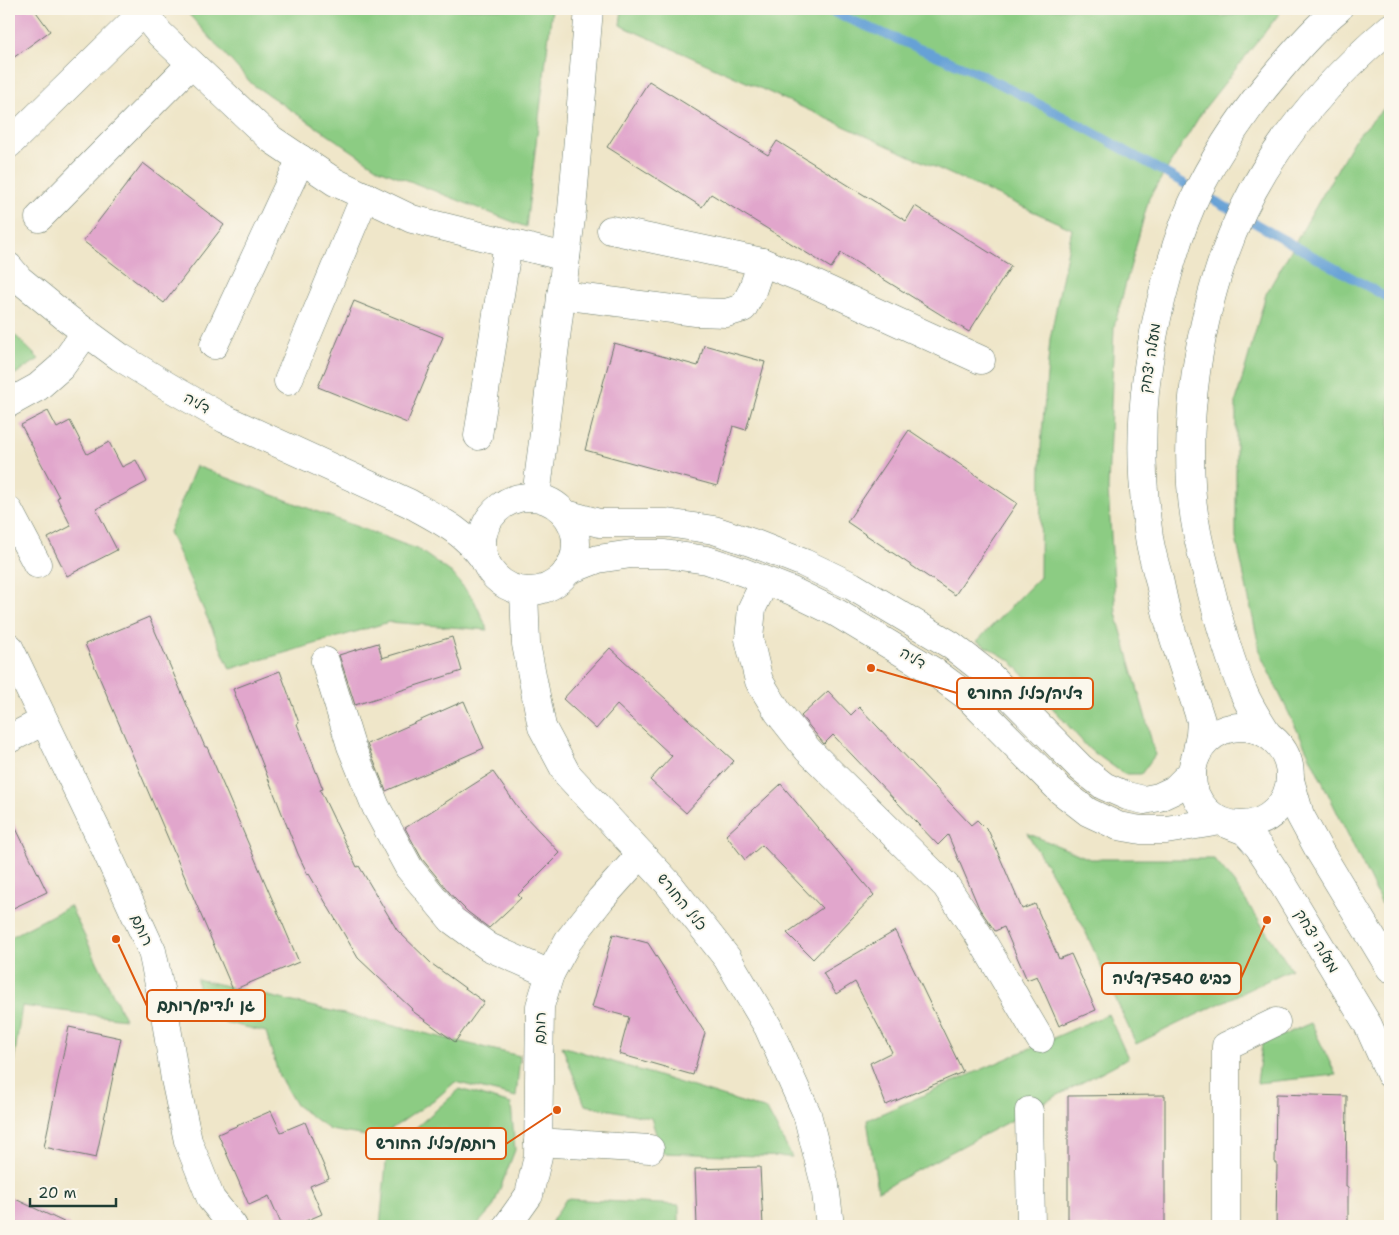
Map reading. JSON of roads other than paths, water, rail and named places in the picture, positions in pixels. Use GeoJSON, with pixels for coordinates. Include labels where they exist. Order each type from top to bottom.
{"type":"FeatureCollection","features":[{"type":"Feature","properties":{"kind":"street"},"geometry":{"type":"LineString","coordinates":[[536,497],[572,210],[589,9]]}},
{"type":"Feature","properties":{"kind":"street"},"geometry":{"type":"LineString","coordinates":[[9,144],[141,10],[160,34],[271,139],[335,182],[412,220],[566,258]]}},
{"type":"Feature","properties":{"kind":"street","name":"מעלה יצחק"},"geometry":{"type":"LineString","coordinates":[[1194,764],[1201,721],[1171,630],[1149,540],[1141,460],[1145,386],[1153,329],[1181,230],[1199,188],[1242,117],[1265,87],[1331,15]]}},
{"type":"Feature","properties":{"kind":"street"},"geometry":{"type":"LineString","coordinates":[[1390,28],[1357,56],[1303,116],[1264,173],[1243,209],[1227,247],[1216,281],[1201,339],[1193,392],[1190,459],[1197,531],[1218,617],[1243,691],[1268,735],[1280,747],[1289,763],[1290,780],[1300,815],[1320,852],[1390,968]]}},
{"type":"Feature","properties":{"kind":"street"},"geometry":{"type":"LineString","coordinates":[[39,218],[191,64]]}},
{"type":"Feature","properties":{"kind":"street"},"geometry":{"type":"LineString","coordinates":[[214,345],[301,159]]}},
{"type":"Feature","properties":{"kind":"street"},"geometry":{"type":"LineString","coordinates":[[288,381],[365,196]]}},
{"type":"Feature","properties":{"kind":"street"},"geometry":{"type":"LineString","coordinates":[[611,230],[762,262],[806,280],[981,360]]}},
{"type":"Feature","properties":{"kind":"street"},"geometry":{"type":"LineString","coordinates":[[478,436],[508,243]]}},
{"type":"Feature","properties":{"kind":"street"},"geometry":{"type":"LineString","coordinates":[[561,295],[696,312],[726,313],[743,308],[752,291],[762,262]]}},
{"type":"Feature","properties":{"kind":"street","name":"דליה"},"geometry":{"type":"LineString","coordinates":[[9,267],[19,278],[120,357],[225,419],[409,503],[458,531],[473,544],[484,559]]}},
{"type":"Feature","properties":{"kind":"street"},"geometry":{"type":"LineString","coordinates":[[9,403],[38,387],[61,367],[86,332]]}},
{"type":"Feature","properties":{"kind":"street"},"geometry":{"type":"LineString","coordinates":[[520,497],[536,497],[554,503],[566,514],[574,529],[576,545],[574,557],[567,571],[556,583],[541,590],[524,591],[504,585],[491,574],[484,559],[481,543],[484,527],[492,514],[504,503],[520,497]]}},
{"type":"Feature","properties":{"kind":"street","name":"דליה"},"geometry":{"type":"LineString","coordinates":[[409,503],[454,515],[473,517],[492,514]]}},
{"type":"Feature","properties":{"kind":"street"},"geometry":{"type":"LineString","coordinates":[[9,511],[37,564]]}},
{"type":"Feature","properties":{"kind":"street","name":"דליה"},"geometry":{"type":"LineString","coordinates":[[566,514],[599,523],[667,523],[714,530],[804,563],[852,586],[951,645],[988,674],[1082,768],[1104,786],[1127,796],[1144,800],[1159,797],[1174,790],[1194,764]]}},
{"type":"Feature","properties":{"kind":"street","name":"דליה"},"geometry":{"type":"LineString","coordinates":[[567,571],[598,560],[631,554],[665,554],[707,560],[792,590],[838,613],[933,671],[968,697],[1061,791],[1088,812],[1118,826],[1141,830],[1166,830],[1224,822]]}},
{"type":"Feature","properties":{"kind":"street"},"geometry":{"type":"LineString","coordinates":[[765,580],[752,608],[749,639],[759,681],[778,712],[808,750],[946,886],[978,934],[1040,1039]]}},
{"type":"Feature","properties":{"kind":"street","name":"כליל החורש"},"geometry":{"type":"LineString","coordinates":[[524,591],[526,644],[542,727],[567,774],[669,884],[726,958],[768,1027],[807,1114],[825,1185],[830,1226]]}},
{"type":"Feature","properties":{"kind":"street","name":"רותם"},"geometry":{"type":"LineString","coordinates":[[9,647],[152,951],[188,1141],[211,1198],[226,1224]]}},
{"type":"Feature","properties":{"kind":"street"},"geometry":{"type":"LineString","coordinates":[[325,661],[351,746],[376,807],[409,868],[452,920],[489,947],[550,974]]}},
{"type":"Feature","properties":{"kind":"street"},"geometry":{"type":"LineString","coordinates":[[9,739],[44,721]]}},
{"type":"Feature","properties":{"kind":"street"},"geometry":{"type":"LineString","coordinates":[[1268,735],[1252,728],[1235,728],[1220,732],[1206,742],[1194,764],[1193,787],[1200,803],[1212,816],[1224,822],[1244,825],[1263,820],[1277,811],[1286,796],[1290,780]]}},
{"type":"Feature","properties":{"kind":"street","name":"מעלה יצחק"},"geometry":{"type":"LineString","coordinates":[[1224,822],[1245,831],[1259,847],[1368,1025],[1390,1074]]}},
{"type":"Feature","properties":{"kind":"street","name":"רותם"},"geometry":{"type":"LineString","coordinates":[[507,1226],[528,1196],[538,1156],[540,1006],[550,974],[568,941],[601,899],[641,854]]}},
{"type":"Feature","properties":{"kind":"street"},"geometry":{"type":"LineString","coordinates":[[1226,1226],[1226,1046],[1276,1022]]}},
{"type":"Feature","properties":{"kind":"street"},"geometry":{"type":"LineString","coordinates":[[1029,1111],[1030,1226]]}},
{"type":"Feature","properties":{"kind":"street"},"geometry":{"type":"LineString","coordinates":[[538,1142],[650,1149]]}},
{"type":"Feature","properties":{"kind":"waterway"},"geometry":{"type":"LineString","coordinates":[[825,9],[980,74],[1078,124],[1390,299]]}},
{"type":"Feature","properties":{"kind":"place","name":"דליה/כליל החורש"},"geometry":{"type":"Point","coordinates":[871,668]}},
{"type":"Feature","properties":{"kind":"place","name":"כביש 7540/דליה"},"geometry":{"type":"Point","coordinates":[1267,920]}},
{"type":"Feature","properties":{"kind":"place","name":"גן ילדים/רותם"},"geometry":{"type":"Point","coordinates":[116,939]}},
{"type":"Feature","properties":{"kind":"place","name":"רותם/כליל החורש"},"geometry":{"type":"Point","coordinates":[557,1110]}}]}
